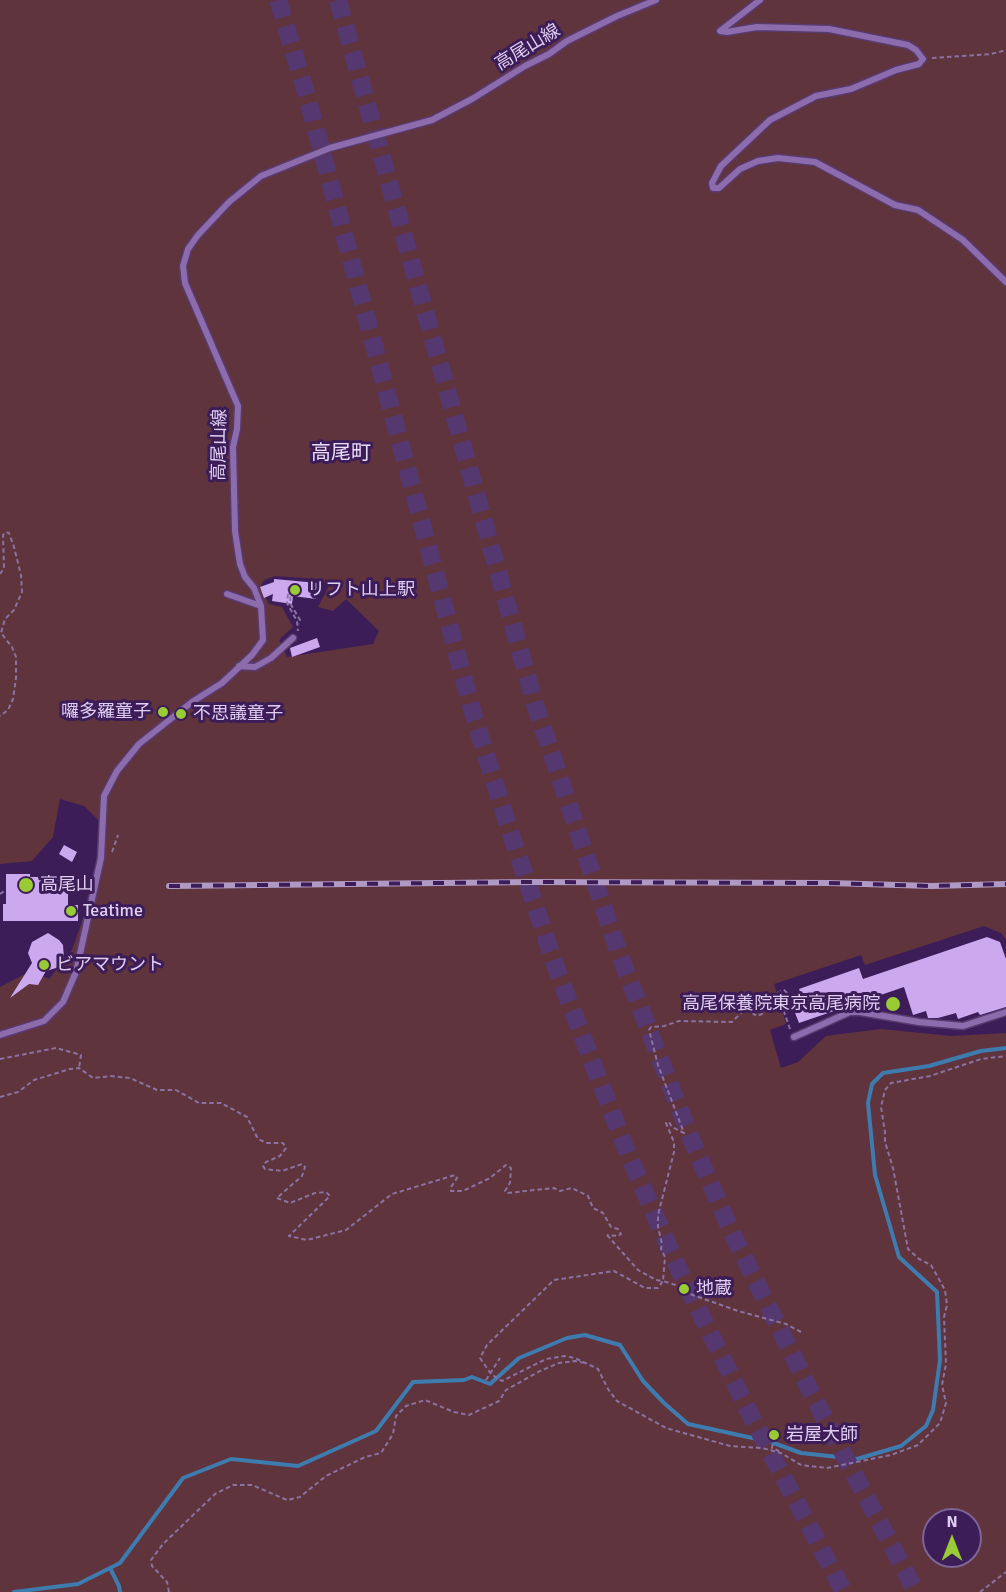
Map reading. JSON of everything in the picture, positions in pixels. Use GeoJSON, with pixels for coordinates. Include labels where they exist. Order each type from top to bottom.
{"type":"FeatureCollection","features":[{"type":"Feature","properties":{"kind":"lane","name":"高尾山線"},"geometry":{"type":"LineString","coordinates":[[0,1035],[44,1021],[63,1002],[76,972],[101,858],[104,796],[117,771],[139,744],[192,702],[222,683],[263,640],[261,606],[240,564],[235,531],[233,447],[238,406],[185,283],[183,266],[188,249],[229,201],[261,176],[330,148],[432,120],[472,99],[574,38],[616,16],[656,0]]}},
{"type":"Feature","properties":{"kind":"lane"},"geometry":{"type":"LineString","coordinates":[[760,0],[720,31],[757,27],[829,29],[908,45],[916,50],[923,59],[919,64],[896,70],[851,89],[816,96],[770,120],[721,166],[712,183],[713,188],[719,188],[740,169],[758,161],[778,158],[815,162],[895,205],[918,210],[963,240],[1006,282]]}},
{"type":"Feature","properties":{"kind":"lane"},"geometry":{"type":"LineString","coordinates":[[227,594],[261,606]]}},
{"type":"Feature","properties":{"kind":"lane"},"geometry":{"type":"LineString","coordinates":[[239,666],[255,667],[271,658],[293,638]]}},
{"type":"Feature","properties":{"kind":"lane"},"geometry":{"type":"LineString","coordinates":[[794,1037],[850,1012],[963,1026],[1006,1012]]}},
{"type":"Feature","properties":{"kind":"path"},"geometry":{"type":"LineString","coordinates":[[923,59],[981,55],[1006,50]]}},
{"type":"Feature","properties":{"kind":"path"},"geometry":{"type":"LineString","coordinates":[[0,574],[4,568],[3,535],[6,532],[9,533],[15,547],[22,592],[14,610],[5,619],[1,633],[12,647],[16,657],[16,678],[13,699],[8,710],[0,716]]}},
{"type":"Feature","properties":{"kind":"path"},"geometry":{"type":"LineString","coordinates":[[295,585],[289,585],[286,603],[298,621]]}},
{"type":"Feature","properties":{"kind":"path"},"geometry":{"type":"LineString","coordinates":[[294,592],[291,592],[290,603],[299,627]]}},
{"type":"Feature","properties":{"kind":"path"},"geometry":{"type":"LineString","coordinates":[[109,860],[118,835]]}},
{"type":"Feature","properties":{"kind":"path"},"geometry":{"type":"LineString","coordinates":[[0,894],[6,890]]}},
{"type":"Feature","properties":{"kind":"path"},"geometry":{"type":"LineString","coordinates":[[781,1453],[762,1448],[730,1446],[666,1428],[617,1401],[598,1369],[588,1363],[564,1356],[546,1359],[502,1381],[491,1374],[480,1358],[487,1345],[554,1280],[614,1271],[645,1288],[658,1288],[663,1281],[665,1257],[658,1227],[658,1215],[674,1152],[674,1142],[666,1124],[669,1122],[672,1128],[684,1133],[658,1065],[649,1030],[651,1027],[679,1021],[732,1022],[745,1009],[757,1016],[762,1014],[774,994],[784,990],[787,993],[783,1009],[794,1037]]}},
{"type":"Feature","properties":{"kind":"path"},"geometry":{"type":"LineString","coordinates":[[0,1059],[56,1048],[81,1055],[79,1068]]}},
{"type":"Feature","properties":{"kind":"path"},"geometry":{"type":"LineString","coordinates":[[774,1437],[772,1448],[801,1465],[827,1468],[857,1463],[918,1445],[940,1423],[946,1402],[942,1385],[946,1364],[945,1290],[932,1265],[919,1259],[908,1249],[893,1168],[885,1142],[881,1107],[885,1090],[891,1083],[930,1076],[981,1059],[1006,1056]]}},
{"type":"Feature","properties":{"kind":"path"},"geometry":{"type":"LineString","coordinates":[[0,1097],[18,1092],[34,1080],[79,1068],[93,1078],[111,1076],[130,1078],[157,1090],[176,1090],[199,1103],[221,1103],[247,1118],[258,1139],[267,1143],[283,1143],[286,1148],[280,1156],[266,1162],[263,1166],[265,1169],[282,1171],[302,1164],[305,1167],[302,1176],[277,1198],[290,1203],[315,1193],[326,1192],[330,1196],[289,1236],[307,1240],[346,1230],[392,1194],[455,1175],[457,1178],[451,1186],[451,1191],[463,1191],[477,1186],[506,1166],[511,1168],[510,1183],[505,1191],[507,1192],[554,1188],[560,1191],[572,1188],[588,1196],[593,1208],[603,1213],[611,1227],[618,1229],[621,1234],[618,1236],[607,1235],[638,1270],[656,1280],[679,1286],[687,1293],[738,1311],[786,1324],[801,1332]]}},
{"type":"Feature","properties":{"kind":"path"},"geometry":{"type":"LineString","coordinates":[[486,1380],[500,1358]]}},
{"type":"Feature","properties":{"kind":"path"},"geometry":{"type":"LineString","coordinates":[[169,1592],[167,1582],[152,1566],[151,1560],[163,1544],[215,1494],[233,1485],[252,1485],[287,1500],[300,1497],[326,1476],[365,1457],[381,1453],[393,1434],[396,1416],[406,1406],[425,1400],[454,1412],[469,1415],[499,1401],[506,1390],[552,1366],[575,1361],[588,1363]]}},
{"type":"Feature","properties":{"kind":"path"},"geometry":{"type":"LineString","coordinates":[[980,1592],[1006,1572]]}},
{"type":"Feature","properties":{"kind":"shaded area"},"geometry":{"type":"Polygon","coordinates":[[[0,0],[1006,0],[1006,939],[1001,933],[984,926],[865,965],[861,955],[774,984],[786,1024],[770,1030],[781,1068],[798,1062],[826,1036],[881,1029],[951,1036],[1006,1033],[1006,1592],[0,1592],[0,987],[31,971],[49,979],[72,950],[98,876],[107,829],[84,806],[60,799],[53,837],[32,861],[0,864],[0,0]],[[275,576],[264,580],[260,587],[269,604],[282,607],[293,627],[279,640],[287,657],[373,644],[379,631],[346,599],[333,611],[318,607],[329,586],[319,579],[275,576]]]}},
{"type":"Feature","properties":{"kind":"building","name":"リフト山上駅"},"geometry":{"type":"Polygon","coordinates":[[[274,579],[318,583],[316,599],[293,596],[292,604],[272,601],[273,594],[264,598],[260,587],[274,582],[274,579]]]}},
{"type":"Feature","properties":{"kind":"building"},"geometry":{"type":"Polygon","coordinates":[[[317,638],[320,647],[292,657],[290,648],[317,638]]]}},
{"type":"Feature","properties":{"kind":"building"},"geometry":{"type":"Polygon","coordinates":[[[64,845],[77,852],[72,862],[59,854],[64,845]]]}},
{"type":"Feature","properties":{"kind":"building"},"geometry":{"type":"Polygon","coordinates":[[[6,874],[30,874],[30,877],[68,877],[68,905],[78,905],[78,921],[3,921],[3,904],[6,904],[6,874]]]}},
{"type":"Feature","properties":{"kind":"building","name":"ビアマウント"},"geometry":{"type":"Polygon","coordinates":[[[48,933],[63,945],[64,958],[56,968],[46,971],[38,985],[29,984],[10,998],[32,963],[28,953],[32,942],[48,933]]]}},
{"type":"Feature","properties":{"kind":"building"},"geometry":{"type":"Polygon","coordinates":[[[987,937],[1000,942],[1006,959],[1006,1007],[980,1015],[978,1012],[958,1019],[956,1013],[928,1018],[926,1011],[913,1015],[904,987],[799,1023],[792,1005],[804,1002],[799,989],[859,968],[863,979],[987,937]]]}},
{"type":"Feature","properties":{"kind":"waterway"},"geometry":{"type":"LineString","coordinates":[[14,1592],[78,1584],[120,1563],[183,1478],[231,1459],[298,1466],[376,1431],[413,1382],[464,1380],[472,1377],[490,1384],[519,1358],[567,1338],[585,1335],[620,1345],[643,1381],[688,1424],[771,1442],[801,1453],[857,1459],[901,1446],[926,1426],[933,1410],[940,1360],[937,1292],[899,1257],[875,1175],[868,1103],[872,1084],[883,1073],[929,1066],[981,1051],[1006,1048]]}},
{"type":"Feature","properties":{"kind":"waterway"},"geometry":{"type":"LineString","coordinates":[[110,1568],[120,1592]]}},
{"type":"Feature","properties":{"kind":"tunnel"},"geometry":{"type":"LineString","coordinates":[[278,0],[307,96],[474,717],[558,973],[628,1154],[680,1272],[750,1414],[844,1592]]}},
{"type":"Feature","properties":{"kind":"tunnel"},"geometry":{"type":"LineString","coordinates":[[338,0],[535,704],[619,953],[692,1141],[733,1235],[811,1392],[916,1592]]}},
{"type":"Feature","properties":{"kind":"railway"},"geometry":{"type":"LineString","coordinates":[[169,886],[532,882],[829,883],[932,886],[1006,884]]}},
{"type":"Feature","properties":{"kind":"railway"},"geometry":{"type":"LineString","coordinates":[[44,884],[77,884]]}},
{"type":"Feature","properties":{"kind":"place","name":"リフト山上駅"},"geometry":{"type":"Point","coordinates":[295,590]}},
{"type":"Feature","properties":{"kind":"place","name":"囉多羅童子"},"geometry":{"type":"Point","coordinates":[163,712]}},
{"type":"Feature","properties":{"kind":"place","name":"不思議童子"},"geometry":{"type":"Point","coordinates":[181,714]}},
{"type":"Feature","properties":{"kind":"place","name":"高尾山"},"geometry":{"type":"Point","coordinates":[26,885]}},
{"type":"Feature","properties":{"kind":"place","name":"Teatime"},"geometry":{"type":"Point","coordinates":[71,911]}},
{"type":"Feature","properties":{"kind":"place","name":"ビアマウント"},"geometry":{"type":"Point","coordinates":[44,965]}},
{"type":"Feature","properties":{"kind":"place","name":"高尾保養院東京高尾病院"},"geometry":{"type":"Point","coordinates":[893,1004]}},
{"type":"Feature","properties":{"kind":"place","name":"地蔵"},"geometry":{"type":"Point","coordinates":[684,1289]}},
{"type":"Feature","properties":{"kind":"place","name":"岩屋大師"},"geometry":{"type":"Point","coordinates":[774,1435]}},
{"type":"Feature","properties":{"kind":"district","name":"高尾町"},"geometry":{"type":"Point","coordinates":[341,454]}}]}
